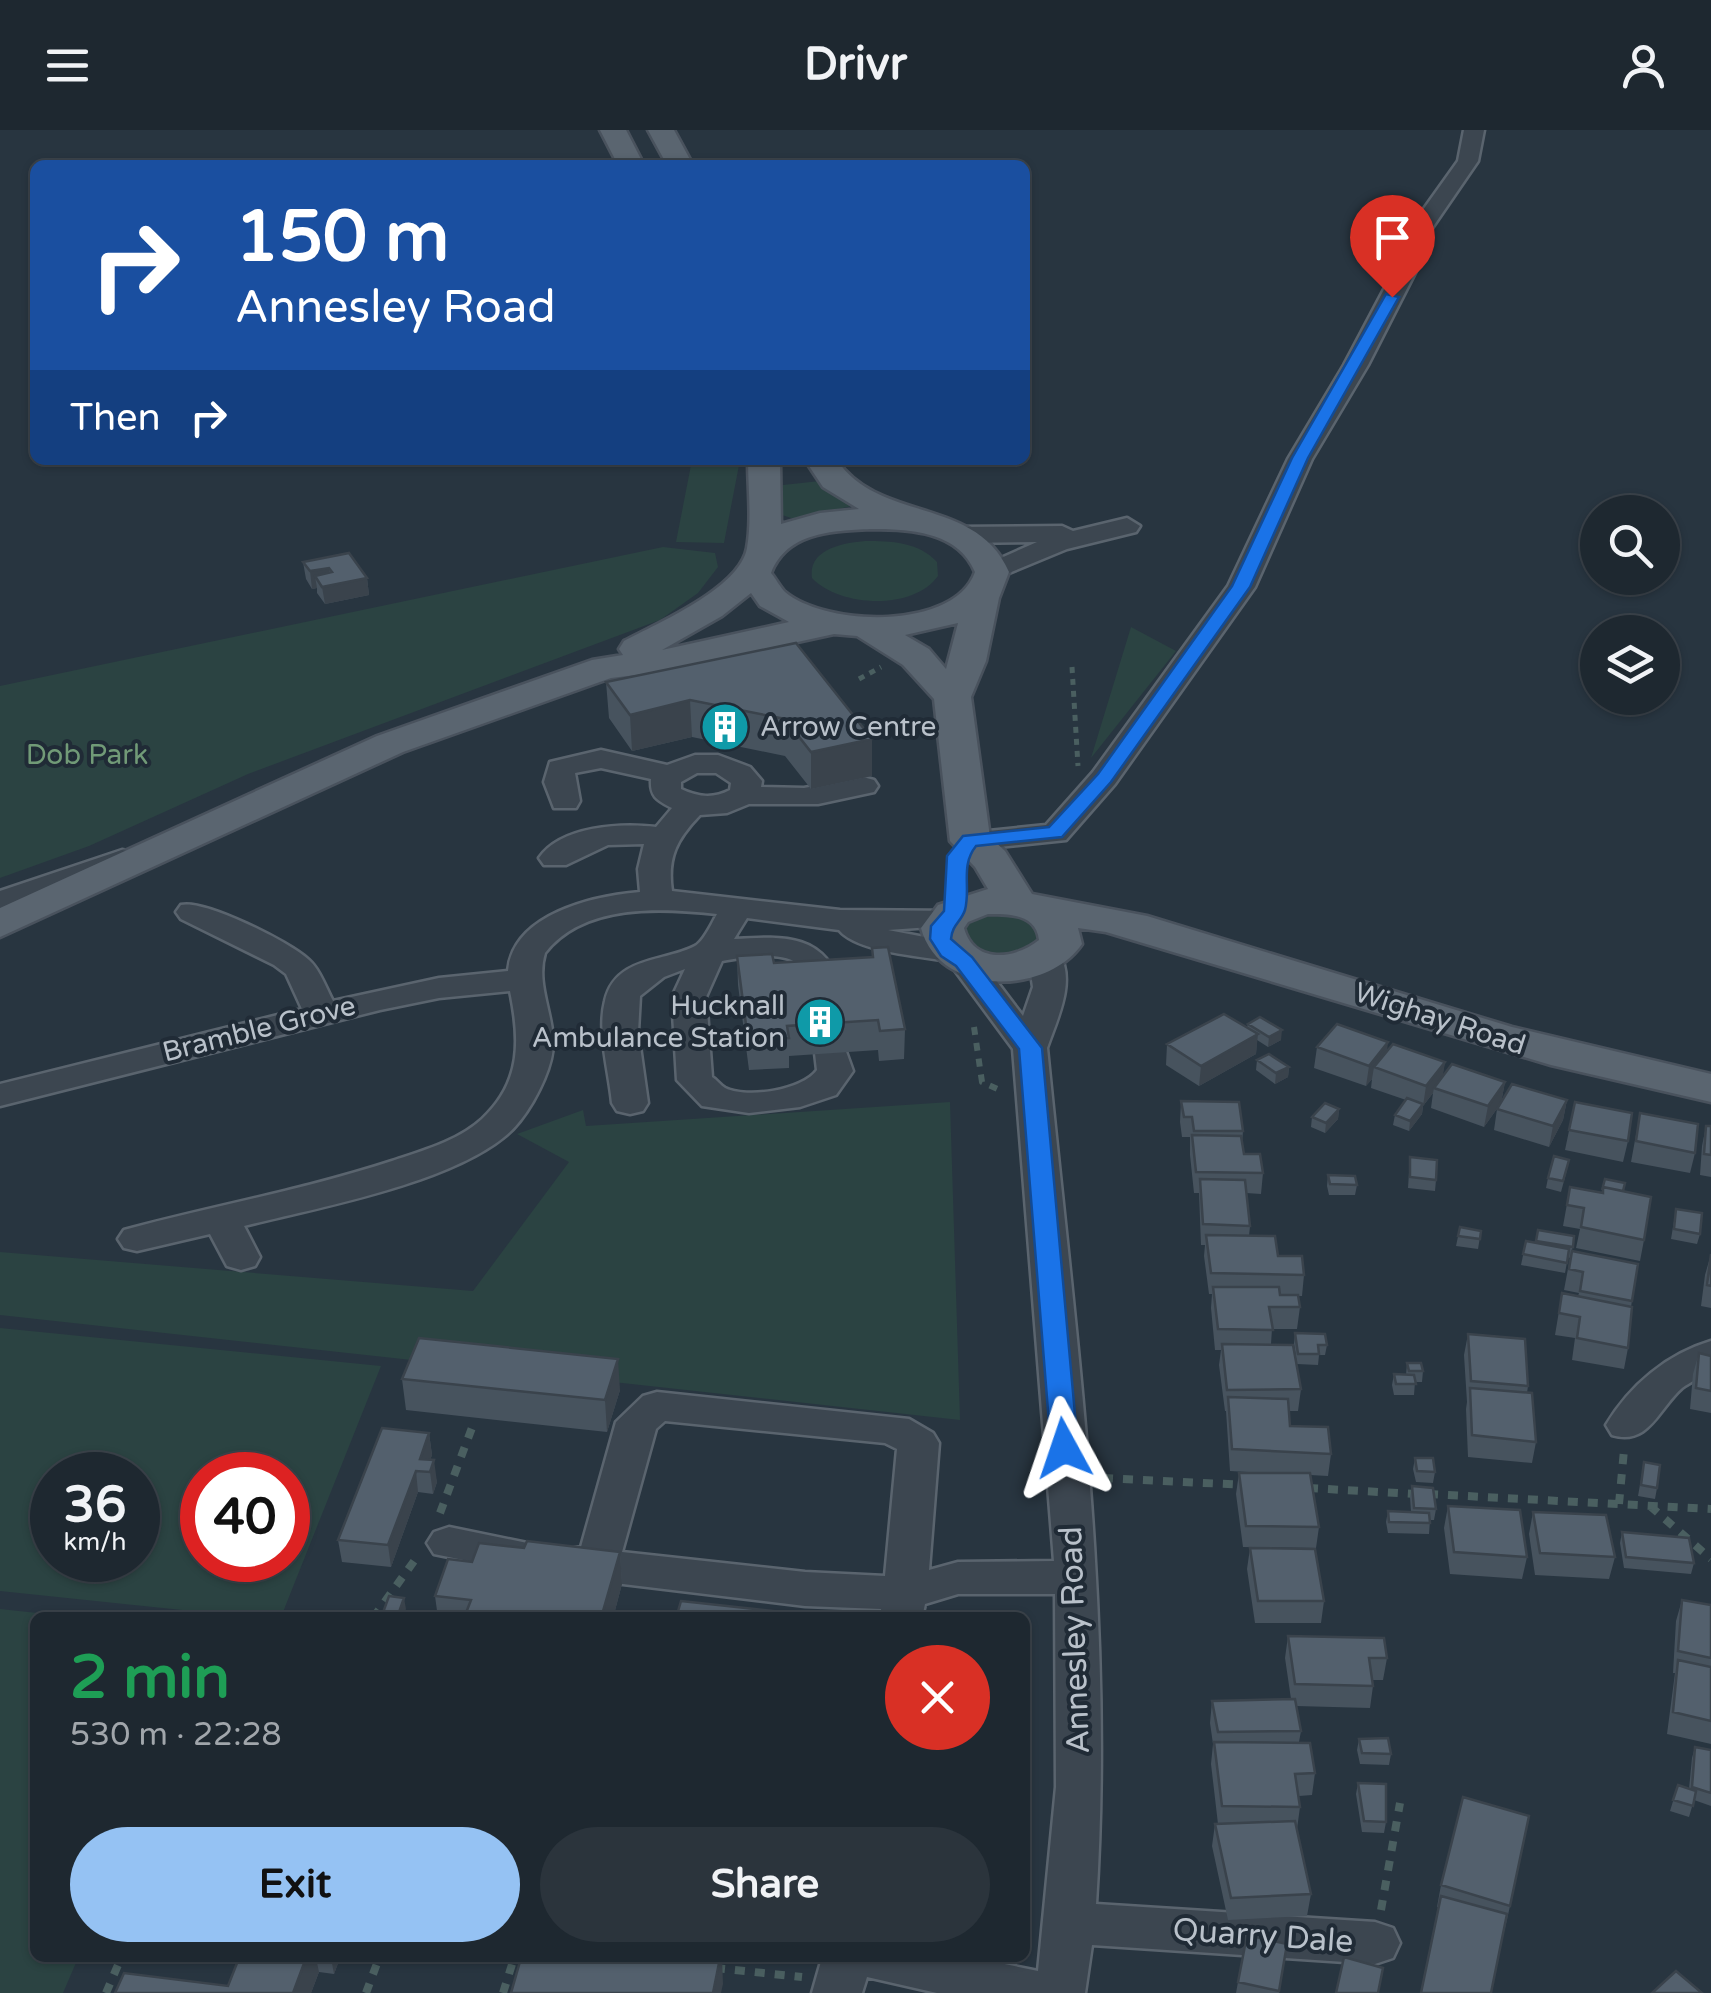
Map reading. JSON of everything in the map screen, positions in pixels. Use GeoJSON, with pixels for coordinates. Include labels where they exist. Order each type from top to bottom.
{"type":"FeatureCollection","features":[{"type":"Feature","properties":{"kind":"main road"},"geometry":{"type":"LineString","coordinates":[[613,130],[628,160]]}},
{"type":"Feature","properties":{"kind":"main road"},"geometry":{"type":"LineString","coordinates":[[661,130],[677,160]]}},
{"type":"Feature","properties":{"kind":"main road"},"geometry":{"type":"LineString","coordinates":[[764,465],[760,588],[775,603],[830,624],[868,628],[936,620],[963,609],[987,584]]}},
{"type":"Feature","properties":{"kind":"main road"},"geometry":{"type":"LineString","coordinates":[[825,465],[836,481],[912,520],[973,542],[990,559],[968,661],[952,698],[970,841],[992,860],[1028,906],[1054,919],[1061,931],[1061,944],[1049,958]]}},
{"type":"Feature","properties":{"kind":"main road"},"geometry":{"type":"LineString","coordinates":[[0,924],[390,744],[605,668],[710,609],[796,531],[842,519],[912,520]]}},
{"type":"Feature","properties":{"kind":"main road"},"geometry":{"type":"LineString","coordinates":[[605,668],[830,624]]}},
{"type":"Feature","properties":{"kind":"main road"},"geometry":{"type":"LineString","coordinates":[[868,628],[916,658],[952,698]]}},
{"type":"Feature","properties":{"kind":"main road"},"geometry":{"type":"LineString","coordinates":[[953,936],[957,856],[970,841]]}},
{"type":"Feature","properties":{"kind":"main road","name":"Wighay Road"},"geometry":{"type":"LineString","coordinates":[[1172,938],[1049,958],[1006,970],[953,936],[982,902],[1028,906],[1144,928],[1524,1046],[1639,1076],[1711,1088]]}},
{"type":"Feature","properties":{"kind":"street"},"geometry":{"type":"LineString","coordinates":[[970,841],[1055,833],[1104,778],[1241,587],[1300,458],[1356,365],[1409,263],[1419,231],[1468,161],[1474,130]]}},
{"type":"Feature","properties":{"kind":"street"},"geometry":{"type":"LineString","coordinates":[[958,535],[1079,534],[1127,526]]}},
{"type":"Feature","properties":{"kind":"street"},"geometry":{"type":"LineString","coordinates":[[987,584],[1044,546],[1079,534]]}},
{"type":"Feature","properties":{"kind":"street"},"geometry":{"type":"LineString","coordinates":[[565,801],[559,782],[561,768],[574,760],[612,760],[670,774],[702,764],[726,766],[747,781],[744,794]]}},
{"type":"Feature","properties":{"kind":"street"},"geometry":{"type":"LineString","coordinates":[[670,774],[664,787],[666,794],[691,806],[728,804],[744,794],[779,800],[807,799],[863,786]]}},
{"type":"Feature","properties":{"kind":"street"},"geometry":{"type":"LineString","coordinates":[[657,898],[650,869],[662,838],[691,806]]}},
{"type":"Feature","properties":{"kind":"street"},"geometry":{"type":"LineString","coordinates":[[555,858],[593,837],[624,832],[662,838]]}},
{"type":"Feature","properties":{"kind":"street"},"geometry":{"type":"LineString","coordinates":[[0,902],[58,878],[156,849]]}},
{"type":"Feature","properties":{"kind":"street"},"geometry":{"type":"LineString","coordinates":[[137,1240],[430,1163],[462,1150],[494,1128],[534,1062],[534,1026],[522,980],[534,944],[558,925],[596,910],[657,898],[830,920],[890,942],[953,936],[1030,1048]]}},
{"type":"Feature","properties":{"kind":"street"},"geometry":{"type":"LineString","coordinates":[[737,908],[708,954],[689,997],[695,1080],[715,1098],[749,1102],[812,1091],[823,1087],[834,1070],[832,1053]]}},
{"type":"Feature","properties":{"kind":"street"},"geometry":{"type":"LineString","coordinates":[[192,912],[286,958],[300,969],[322,1014]]}},
{"type":"Feature","properties":{"kind":"street"},"geometry":{"type":"LineString","coordinates":[[630,1102],[621,1000],[630,982],[653,966],[708,954],[768,948],[803,953],[818,965],[824,990]]}},
{"type":"Feature","properties":{"kind":"street","name":"Annesley Road"},"geometry":{"type":"LineString","coordinates":[[1049,958],[1050,987],[1030,1048],[1077,1577],[1080,1788],[1070,1923],[1060,1993]]}},
{"type":"Feature","properties":{"kind":"street","name":"Bramble Grove"},"geometry":{"type":"LineString","coordinates":[[0,1096],[439,988],[522,980]]}},
{"type":"Feature","properties":{"kind":"street"},"geometry":{"type":"LineString","coordinates":[[221,1218],[241,1257]]}},
{"type":"Feature","properties":{"kind":"street"},"geometry":{"type":"LineString","coordinates":[[1627,1425],[1668,1377],[1711,1356]]}},
{"type":"Feature","properties":{"kind":"street"},"geometry":{"type":"LineString","coordinates":[[597,1565],[636,1422],[656,1406],[894,1429],[918,1443],[903,1606]]}},
{"type":"Feature","properties":{"kind":"street"},"geometry":{"type":"LineString","coordinates":[[439,1541],[490,1553],[805,1589],[903,1606],[958,1578],[1077,1577]]}},
{"type":"Feature","properties":{"kind":"street","name":"Quarry Dale"},"geometry":{"type":"LineString","coordinates":[[1070,1923],[1375,1943]]}},
{"type":"Feature","properties":{"kind":"street"},"geometry":{"type":"LineString","coordinates":[[850,1972],[1040,1993]]}},
{"type":"Feature","properties":{"kind":"path"},"geometry":{"type":"LineString","coordinates":[[1072,668],[1078,768],[1104,778]]}},
{"type":"Feature","properties":{"kind":"path"},"geometry":{"type":"LineString","coordinates":[[972,1013],[982,1082],[1035,1106]]}},
{"type":"Feature","properties":{"kind":"path"},"geometry":{"type":"LineString","coordinates":[[378,1612],[439,1541],[473,1425]]}},
{"type":"Feature","properties":{"kind":"path"},"geometry":{"type":"LineString","coordinates":[[1619,1504],[1627,1425]]}},
{"type":"Feature","properties":{"kind":"path"},"geometry":{"type":"LineString","coordinates":[[1067,1476],[1251,1486]]}},
{"type":"Feature","properties":{"kind":"path"},"geometry":{"type":"LineString","coordinates":[[1290,1487],[1711,1509]]}},
{"type":"Feature","properties":{"kind":"path"},"geometry":{"type":"LineString","coordinates":[[1649,1506],[1711,1559]]}},
{"type":"Feature","properties":{"kind":"path","name":"Quarry Dale"},"geometry":{"type":"LineString","coordinates":[[1375,1943],[1400,1803]]}},
{"type":"Feature","properties":{"kind":"path"},"geometry":{"type":"LineString","coordinates":[[106,1993],[119,1962]]}},
{"type":"Feature","properties":{"kind":"path"},"geometry":{"type":"LineString","coordinates":[[366,1993],[378,1962]]}},
{"type":"Feature","properties":{"kind":"path"},"geometry":{"type":"LineString","coordinates":[[503,1993],[513,1962]]}},
{"type":"Feature","properties":{"kind":"path"},"geometry":{"type":"LineString","coordinates":[[704,1966],[850,1972]]}},
{"type":"Feature","properties":{"kind":"green space"},"geometry":{"type":"Polygon","coordinates":[[[691,465],[739,465],[724,543],[676,542],[691,465]]]}},
{"type":"Feature","properties":{"kind":"green space"},"geometry":{"type":"Polygon","coordinates":[[[820,481],[852,506],[794,519],[782,515],[783,485],[820,481]]]}},
{"type":"Feature","properties":{"kind":"green space"},"geometry":{"type":"Polygon","coordinates":[[[865,541],[894,542],[922,550],[937,562],[938,576],[912,595],[876,601],[840,595],[812,578],[812,568],[821,554],[865,541]]]}},
{"type":"Feature","properties":{"kind":"green space","name":"Dob Park"},"geometry":{"type":"Polygon","coordinates":[[[663,547],[715,553],[718,567],[698,593],[660,620],[248,774],[89,846],[0,878],[0,686],[663,547]]]}},
{"type":"Feature","properties":{"kind":"green space"},"geometry":{"type":"Polygon","coordinates":[[[1131,627],[1176,651],[1091,758],[1131,627]]]}},
{"type":"Feature","properties":{"kind":"green space"},"geometry":{"type":"Polygon","coordinates":[[[1008,910],[1040,927],[1040,943],[1005,955],[967,948],[961,924],[968,917],[1008,910]]]}},
{"type":"Feature","properties":{"kind":"green space"},"geometry":{"type":"Polygon","coordinates":[[[950,1102],[960,1420],[0,1315],[0,1252],[473,1291],[569,1162],[517,1134],[583,1110],[586,1126],[950,1102]]]}},
{"type":"Feature","properties":{"kind":"green space"},"geometry":{"type":"Polygon","coordinates":[[[0,1328],[381,1366],[310,1544],[310,1452],[180,1452],[180,1582],[295,1582],[283,1612],[201,1612],[0,1591],[0,1328]]]}},
{"type":"Feature","properties":{"kind":"green space"},"geometry":{"type":"Polygon","coordinates":[[[0,1609],[30,1612],[30,1962],[76,1962],[63,1993],[0,1993],[0,1609]]]}},
{"type":"Feature","properties":{"kind":"building"},"geometry":{"type":"Polygon","coordinates":[[[349,553],[367,578],[322,587],[315,576],[332,572],[329,568],[310,571],[303,562],[349,553]]]}},
{"type":"Feature","properties":{"kind":"building"},"geometry":{"type":"Polygon","coordinates":[[[796,643],[872,739],[811,752],[785,719],[690,700],[630,715],[606,682],[796,643]]]}},
{"type":"Feature","properties":{"kind":"building"},"geometry":{"type":"Polygon","coordinates":[[[888,947],[905,1029],[880,1031],[878,1020],[787,1026],[789,1038],[748,1040],[737,956],[772,954],[774,963],[873,957],[872,948],[888,947]]]}},
{"type":"Feature","properties":{"kind":"building"},"geometry":{"type":"Polygon","coordinates":[[[1224,1014],[1258,1034],[1201,1066],[1167,1044],[1224,1014]]]}},
{"type":"Feature","properties":{"kind":"building"},"geometry":{"type":"Polygon","coordinates":[[[1260,1017],[1282,1030],[1269,1037],[1248,1024],[1260,1017]]]}},
{"type":"Feature","properties":{"kind":"building"},"geometry":{"type":"Polygon","coordinates":[[[1337,1024],[1388,1042],[1369,1066],[1317,1047],[1337,1024]]]}},
{"type":"Feature","properties":{"kind":"building"},"geometry":{"type":"Polygon","coordinates":[[[1393,1044],[1445,1062],[1426,1086],[1374,1067],[1393,1044]]]}},
{"type":"Feature","properties":{"kind":"building"},"geometry":{"type":"Polygon","coordinates":[[[1269,1054],[1289,1067],[1276,1073],[1257,1060],[1269,1054]]]}},
{"type":"Feature","properties":{"kind":"building"},"geometry":{"type":"Polygon","coordinates":[[[1452,1064],[1505,1082],[1488,1106],[1434,1088],[1452,1064]]]}},
{"type":"Feature","properties":{"kind":"building"},"geometry":{"type":"Polygon","coordinates":[[[1512,1084],[1567,1100],[1553,1126],[1497,1109],[1512,1084]]]}},
{"type":"Feature","properties":{"kind":"building"},"geometry":{"type":"Polygon","coordinates":[[[1407,1098],[1423,1104],[1410,1121],[1395,1115],[1407,1098]]]}},
{"type":"Feature","properties":{"kind":"building"},"geometry":{"type":"Polygon","coordinates":[[[1181,1101],[1239,1102],[1243,1131],[1194,1131],[1192,1117],[1184,1117],[1181,1101]]]}},
{"type":"Feature","properties":{"kind":"building"},"geometry":{"type":"Polygon","coordinates":[[[1575,1102],[1632,1113],[1628,1141],[1569,1130],[1575,1102]]]}},
{"type":"Feature","properties":{"kind":"building"},"geometry":{"type":"Polygon","coordinates":[[[1325,1103],[1339,1109],[1326,1123],[1312,1117],[1325,1103]]]}},
{"type":"Feature","properties":{"kind":"building"},"geometry":{"type":"Polygon","coordinates":[[[1640,1113],[1698,1124],[1695,1153],[1636,1141],[1640,1113]]]}},
{"type":"Feature","properties":{"kind":"building"},"geometry":{"type":"Polygon","coordinates":[[[1706,1126],[1711,1126],[1711,1155],[1704,1154],[1706,1126]]]}},
{"type":"Feature","properties":{"kind":"building"},"geometry":{"type":"Polygon","coordinates":[[[1192,1135],[1241,1136],[1244,1154],[1260,1154],[1263,1173],[1196,1172],[1192,1135]]]}},
{"type":"Feature","properties":{"kind":"building"},"geometry":{"type":"Polygon","coordinates":[[[1554,1156],[1569,1160],[1563,1181],[1548,1178],[1554,1156]]]}},
{"type":"Feature","properties":{"kind":"building"},"geometry":{"type":"Polygon","coordinates":[[[1410,1157],[1437,1160],[1436,1180],[1410,1177],[1410,1157]]]}},
{"type":"Feature","properties":{"kind":"building"},"geometry":{"type":"Polygon","coordinates":[[[1328,1175],[1355,1176],[1357,1185],[1330,1184],[1328,1175]]]}},
{"type":"Feature","properties":{"kind":"building"},"geometry":{"type":"Polygon","coordinates":[[[1200,1179],[1245,1180],[1250,1226],[1203,1224],[1200,1179]]]}},
{"type":"Feature","properties":{"kind":"building"},"geometry":{"type":"Polygon","coordinates":[[[1605,1179],[1625,1183],[1623,1191],[1603,1187],[1602,1190],[1605,1179]]]}},
{"type":"Feature","properties":{"kind":"building"},"geometry":{"type":"Polygon","coordinates":[[[1570,1187],[1603,1193],[1603,1187],[1651,1197],[1644,1240],[1581,1227],[1584,1208],[1567,1205],[1570,1187]]]}},
{"type":"Feature","properties":{"kind":"building"},"geometry":{"type":"Polygon","coordinates":[[[1676,1209],[1702,1213],[1700,1234],[1674,1229],[1676,1209]]]}},
{"type":"Feature","properties":{"kind":"building"},"geometry":{"type":"Polygon","coordinates":[[[1460,1227],[1481,1231],[1480,1239],[1458,1236],[1460,1227]]]}},
{"type":"Feature","properties":{"kind":"building"},"geometry":{"type":"Polygon","coordinates":[[[1538,1230],[1574,1236],[1573,1247],[1536,1241],[1538,1230]]]}},
{"type":"Feature","properties":{"kind":"building"},"geometry":{"type":"Polygon","coordinates":[[[1206,1235],[1275,1236],[1278,1256],[1302,1256],[1304,1275],[1211,1273],[1206,1235]]]}},
{"type":"Feature","properties":{"kind":"building"},"geometry":{"type":"Polygon","coordinates":[[[1526,1241],[1569,1249],[1567,1263],[1523,1254],[1526,1241]]]}},
{"type":"Feature","properties":{"kind":"building"},"geometry":{"type":"Polygon","coordinates":[[[1572,1251],[1638,1264],[1632,1301],[1580,1291],[1583,1272],[1569,1269],[1572,1251]]]}},
{"type":"Feature","properties":{"kind":"building"},"geometry":{"type":"Polygon","coordinates":[[[1711,1254],[1711,1286],[1707,1285],[1711,1254]]]}},
{"type":"Feature","properties":{"kind":"building"},"geometry":{"type":"Polygon","coordinates":[[[1213,1287],[1279,1287],[1280,1295],[1298,1295],[1300,1307],[1269,1307],[1273,1330],[1218,1329],[1213,1287]]]}},
{"type":"Feature","properties":{"kind":"building"},"geometry":{"type":"Polygon","coordinates":[[[1562,1293],[1632,1307],[1628,1348],[1577,1338],[1580,1317],[1559,1313],[1562,1293]]]}},
{"type":"Feature","properties":{"kind":"building"},"geometry":{"type":"Polygon","coordinates":[[[1295,1333],[1325,1334],[1327,1345],[1318,1345],[1319,1354],[1298,1354],[1295,1333]]]}},
{"type":"Feature","properties":{"kind":"building"},"geometry":{"type":"Polygon","coordinates":[[[1468,1334],[1525,1339],[1528,1386],[1471,1381],[1468,1334]]]}},
{"type":"Feature","properties":{"kind":"building"},"geometry":{"type":"Polygon","coordinates":[[[419,1338],[618,1359],[605,1400],[402,1379],[419,1338]]]}},
{"type":"Feature","properties":{"kind":"building"},"geometry":{"type":"Polygon","coordinates":[[[1222,1344],[1293,1345],[1301,1389],[1227,1390],[1222,1344]]]}},
{"type":"Feature","properties":{"kind":"building"},"geometry":{"type":"Polygon","coordinates":[[[1699,1353],[1711,1356],[1711,1391],[1696,1388],[1699,1353]]]}},
{"type":"Feature","properties":{"kind":"building"},"geometry":{"type":"Polygon","coordinates":[[[1407,1363],[1421,1363],[1423,1371],[1409,1371],[1407,1363]]]}},
{"type":"Feature","properties":{"kind":"building"},"geometry":{"type":"Polygon","coordinates":[[[1394,1374],[1414,1375],[1416,1384],[1396,1384],[1394,1374]]]}},
{"type":"Feature","properties":{"kind":"building"},"geometry":{"type":"Polygon","coordinates":[[[1470,1388],[1532,1393],[1536,1442],[1472,1435],[1470,1388]]]}},
{"type":"Feature","properties":{"kind":"building"},"geometry":{"type":"Polygon","coordinates":[[[1228,1397],[1288,1399],[1290,1426],[1328,1427],[1331,1454],[1232,1449],[1228,1397]]]}},
{"type":"Feature","properties":{"kind":"building"},"geometry":{"type":"Polygon","coordinates":[[[382,1428],[429,1433],[420,1459],[434,1460],[430,1472],[416,1471],[388,1545],[338,1540],[382,1428]]]}},
{"type":"Feature","properties":{"kind":"building"},"geometry":{"type":"Polygon","coordinates":[[[1415,1458],[1433,1458],[1435,1472],[1417,1471],[1415,1458]]]}},
{"type":"Feature","properties":{"kind":"building"},"geometry":{"type":"Polygon","coordinates":[[[1644,1462],[1660,1465],[1657,1488],[1641,1485],[1644,1462]]]}},
{"type":"Feature","properties":{"kind":"building"},"geometry":{"type":"Polygon","coordinates":[[[1239,1473],[1310,1473],[1319,1527],[1246,1526],[1239,1473]]]}},
{"type":"Feature","properties":{"kind":"building"},"geometry":{"type":"Polygon","coordinates":[[[1412,1486],[1433,1488],[1436,1509],[1414,1508],[1412,1486]]]}},
{"type":"Feature","properties":{"kind":"building"},"geometry":{"type":"Polygon","coordinates":[[[1448,1506],[1520,1510],[1527,1557],[1454,1552],[1448,1506]]]}},
{"type":"Feature","properties":{"kind":"building"},"geometry":{"type":"Polygon","coordinates":[[[1388,1511],[1429,1513],[1430,1523],[1389,1522],[1388,1511]]]}},
{"type":"Feature","properties":{"kind":"building"},"geometry":{"type":"Polygon","coordinates":[[[1533,1512],[1606,1515],[1615,1557],[1540,1553],[1533,1512]]]}},
{"type":"Feature","properties":{"kind":"building"},"geometry":{"type":"Polygon","coordinates":[[[1622,1532],[1689,1538],[1694,1563],[1626,1557],[1622,1532]]]}},
{"type":"Feature","properties":{"kind":"building"},"geometry":{"type":"Polygon","coordinates":[[[527,1541],[620,1552],[603,1612],[466,1612],[471,1600],[435,1596],[448,1559],[472,1562],[479,1543],[524,1548],[527,1541]]]}},
{"type":"Feature","properties":{"kind":"building"},"geometry":{"type":"Polygon","coordinates":[[[1250,1548],[1315,1549],[1324,1601],[1258,1601],[1250,1548]]]}},
{"type":"Feature","properties":{"kind":"building"},"geometry":{"type":"Polygon","coordinates":[[[389,1596],[404,1598],[399,1612],[383,1612],[389,1596]]]}},
{"type":"Feature","properties":{"kind":"building"},"geometry":{"type":"Polygon","coordinates":[[[1682,1600],[1711,1605],[1711,1658],[1678,1651],[1682,1600]]]}},
{"type":"Feature","properties":{"kind":"building"},"geometry":{"type":"Polygon","coordinates":[[[681,1601],[782,1612],[678,1612],[681,1601]]]}},
{"type":"Feature","properties":{"kind":"building"},"geometry":{"type":"Polygon","coordinates":[[[1288,1636],[1384,1638],[1387,1658],[1369,1658],[1373,1686],[1295,1684],[1288,1636]]]}},
{"type":"Feature","properties":{"kind":"building"},"geometry":{"type":"Polygon","coordinates":[[[1678,1660],[1711,1667],[1711,1721],[1673,1712],[1678,1660]]]}},
{"type":"Feature","properties":{"kind":"building"},"geometry":{"type":"Polygon","coordinates":[[[1295,1699],[1301,1731],[1218,1732],[1212,1701],[1295,1699]]]}},
{"type":"Feature","properties":{"kind":"building"},"geometry":{"type":"Polygon","coordinates":[[[1388,1738],[1391,1754],[1362,1753],[1359,1739],[1388,1738]]]}},
{"type":"Feature","properties":{"kind":"building"},"geometry":{"type":"Polygon","coordinates":[[[1214,1742],[1310,1743],[1315,1773],[1295,1774],[1300,1807],[1222,1806],[1214,1742]]]}},
{"type":"Feature","properties":{"kind":"building"},"geometry":{"type":"Polygon","coordinates":[[[1695,1747],[1711,1750],[1711,1793],[1692,1787],[1695,1747]]]}},
{"type":"Feature","properties":{"kind":"building"},"geometry":{"type":"Polygon","coordinates":[[[1358,1783],[1386,1784],[1386,1822],[1364,1821],[1358,1783]]]}},
{"type":"Feature","properties":{"kind":"building"},"geometry":{"type":"Polygon","coordinates":[[[1678,1785],[1696,1791],[1693,1806],[1673,1800],[1678,1785]]]}},
{"type":"Feature","properties":{"kind":"building"},"geometry":{"type":"Polygon","coordinates":[[[1463,1797],[1529,1816],[1510,1906],[1441,1885],[1463,1797]]]}},
{"type":"Feature","properties":{"kind":"building"},"geometry":{"type":"Polygon","coordinates":[[[1295,1821],[1311,1894],[1231,1898],[1215,1824],[1295,1821]]]}},
{"type":"Feature","properties":{"kind":"building"},"geometry":{"type":"Polygon","coordinates":[[[1441,1896],[1507,1914],[1491,1993],[1421,1993],[1441,1896]]]}},
{"type":"Feature","properties":{"kind":"building"},"geometry":{"type":"Polygon","coordinates":[[[1247,1935],[1287,1944],[1279,1991],[1238,1982],[1247,1935]]]}},
{"type":"Feature","properties":{"kind":"building"},"geometry":{"type":"Polygon","coordinates":[[[1344,1957],[1383,1968],[1378,1993],[1336,1993],[1344,1957]]]}},
{"type":"Feature","properties":{"kind":"building"},"geometry":{"type":"Polygon","coordinates":[[[237,1962],[305,1962],[293,1993],[115,1993],[124,1973],[228,1986],[237,1962]]]}},
{"type":"Feature","properties":{"kind":"building"},"geometry":{"type":"Polygon","coordinates":[[[520,1962],[719,1962],[713,1993],[511,1993],[520,1962]]]}},
{"type":"Feature","properties":{"kind":"building"},"geometry":{"type":"Polygon","coordinates":[[[1676,1971],[1702,1993],[1652,1993],[1676,1971]]]}},
{"type":"Feature","properties":{"kind":"place","name":"Arrow Centre"},"geometry":{"type":"Point","coordinates":[725,727]}},
{"type":"Feature","properties":{"kind":"place","name":"Hucknall Ambulance Station"},"geometry":{"type":"Point","coordinates":[820,1022]}},
{"type":"Feature","properties":{"kind":"route"},"geometry":{"type":"LineString","coordinates":[[1064,1448],[1030,1048],[964,962],[940,939],[941,926],[954,912],[957,856],[970,841],[1055,833],[1104,778],[1241,587],[1300,458],[1392,297]]}}]}
